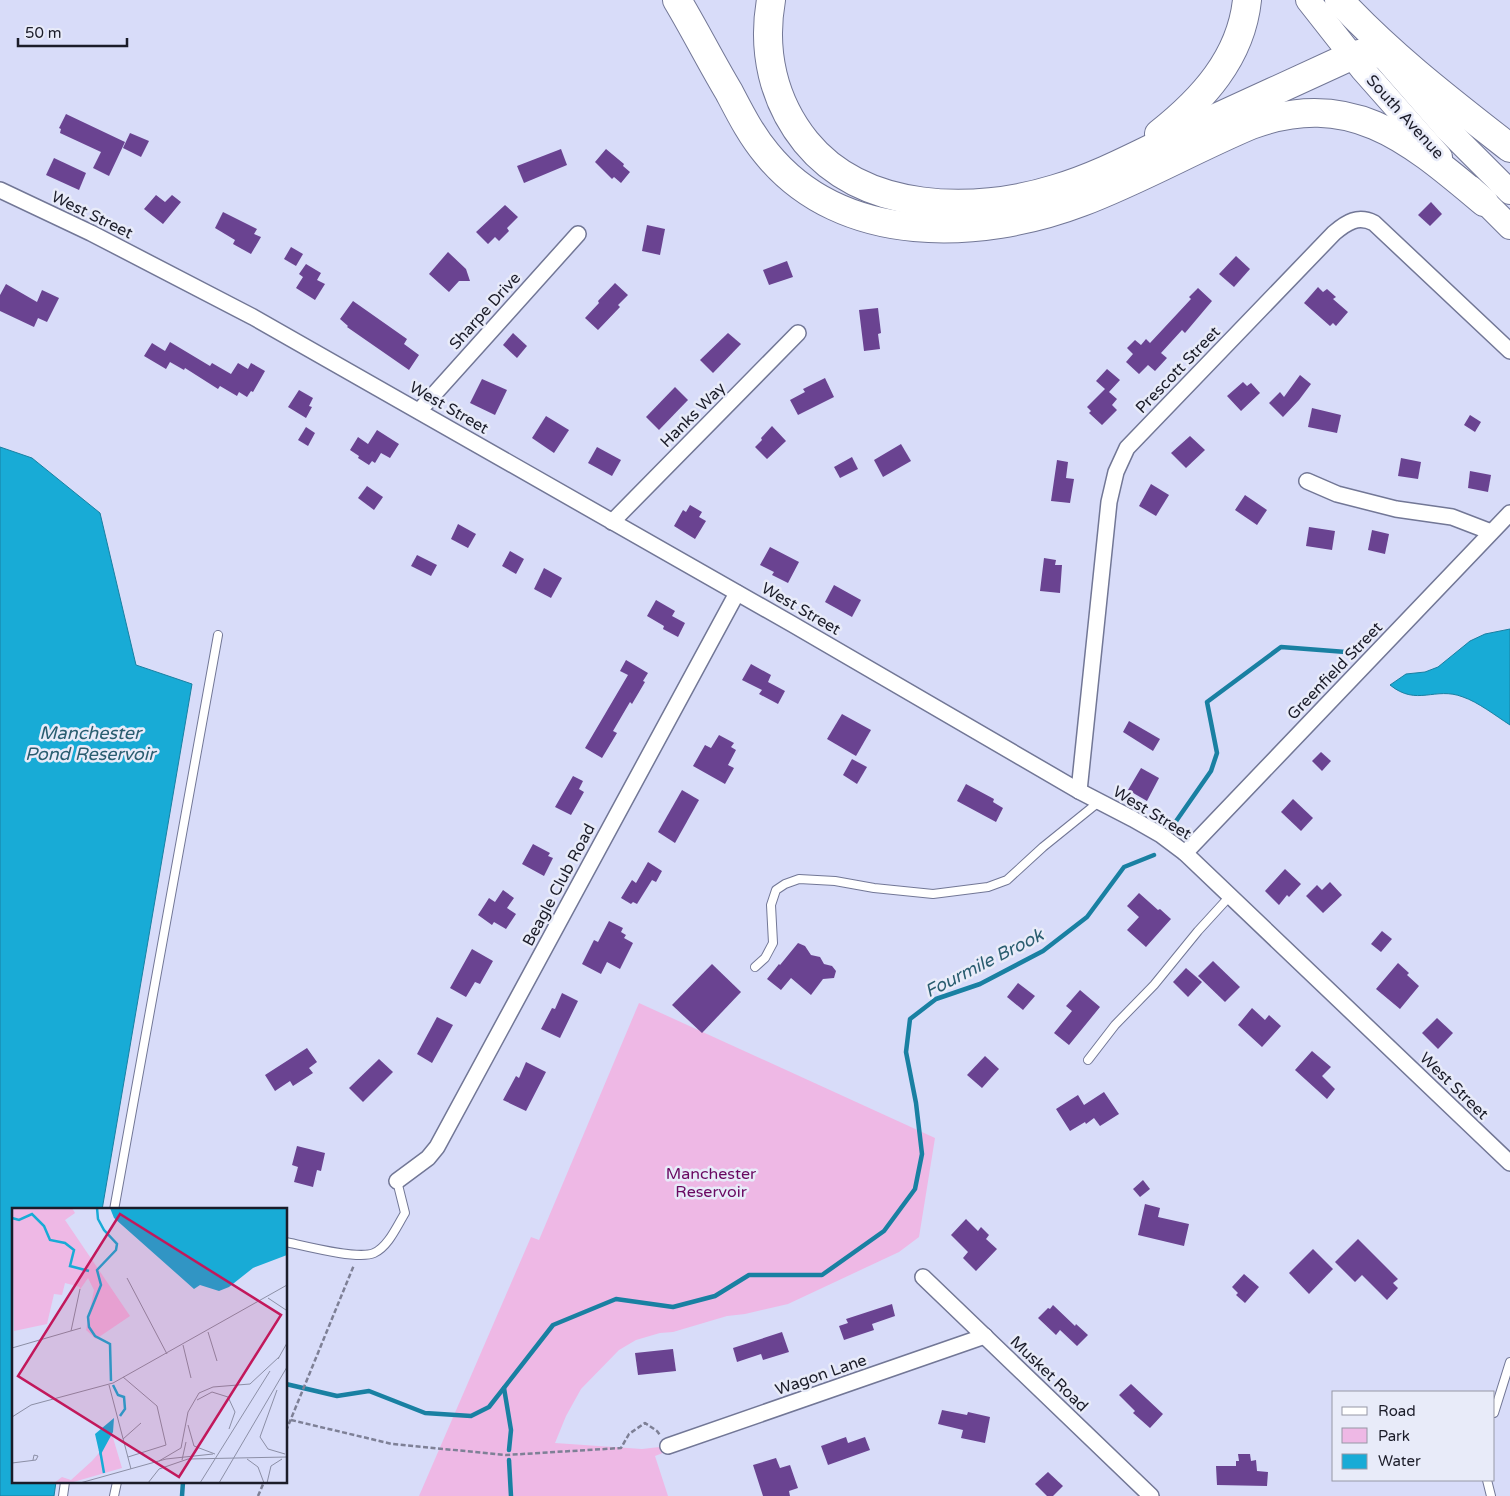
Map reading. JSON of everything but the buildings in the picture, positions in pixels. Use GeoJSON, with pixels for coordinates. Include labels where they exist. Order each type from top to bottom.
{"type":"FeatureCollection","features":[{"type":"Feature","properties":{"kind":"highway"},"geometry":{"type":"LineString","coordinates":[[676,0],[752,133],[775,164],[794,181],[824,202],[843,211],[875,221],[912,226],[961,228],[1014,221],[1052,212],[1092,198],[1251,125],[1271,118],[1302,112],[1341,114],[1361,120],[1388,132],[1422,152],[1484,202]]}},
{"type":"Feature","properties":{"kind":"highway"},"geometry":{"type":"LineString","coordinates":[[771,0],[767,32],[768,55],[773,77],[784,108],[796,127],[810,146],[828,164],[858,183],[880,192],[914,200],[981,203],[1007,200],[1056,189],[1077,182],[1351,56],[1362,53],[1382,54]]}},
{"type":"Feature","properties":{"kind":"highway"},"geometry":{"type":"LineString","coordinates":[[1119,163],[1180,117],[1213,82],[1230,58],[1238,39],[1247,0]]}},
{"type":"Feature","properties":{"kind":"highway"},"geometry":{"type":"LineString","coordinates":[[1339,0],[1377,39],[1420,78],[1510,148]]}},
{"type":"Feature","properties":{"kind":"main road","name":"South Avenue"},"geometry":{"type":"LineString","coordinates":[[1308,0],[1351,56],[1411,125],[1484,202],[1510,226]]}},
{"type":"Feature","properties":{"kind":"main road","name":"South Avenue"},"geometry":{"type":"LineString","coordinates":[[1339,0],[1382,54],[1447,129],[1510,192]]}},
{"type":"Feature","properties":{"kind":"street","name":"West Street"},"geometry":{"type":"LineString","coordinates":[[0,190],[91,233],[253,316],[1079,791],[1161,835],[1185,853],[1510,1163]]}},
{"type":"Feature","properties":{"kind":"street","name":"Prescott Street"},"geometry":{"type":"LineString","coordinates":[[1079,791],[1109,502],[1116,472],[1127,448],[1328,240],[1349,222],[1357,219],[1366,219],[1374,223],[1510,351]]}},
{"type":"Feature","properties":{"kind":"street","name":"Sharpe Drive"},"geometry":{"type":"LineString","coordinates":[[419,411],[578,234]]}},
{"type":"Feature","properties":{"kind":"street","name":"Hanks Way"},"geometry":{"type":"LineString","coordinates":[[612,522],[798,333]]}},
{"type":"Feature","properties":{"kind":"street"},"geometry":{"type":"LineString","coordinates":[[1307,481],[1337,494],[1396,509],[1452,517],[1491,532]]}},
{"type":"Feature","properties":{"kind":"street","name":"Greenfield Street"},"geometry":{"type":"LineString","coordinates":[[1185,853],[1510,512]]}},
{"type":"Feature","properties":{"kind":"street","name":"Beagle Club Road"},"geometry":{"type":"LineString","coordinates":[[397,1181],[423,1163],[437,1147],[737,593]]}},
{"type":"Feature","properties":{"kind":"street","name":"Musket Road"},"geometry":{"type":"LineString","coordinates":[[923,1277],[1150,1496]]}},
{"type":"Feature","properties":{"kind":"street","name":"Wagon Lane"},"geometry":{"type":"LineString","coordinates":[[668,1446],[985,1336]]}},
{"type":"Feature","properties":{"kind":"lane"},"geometry":{"type":"LineString","coordinates":[[114,1208],[218,635]]}},
{"type":"Feature","properties":{"kind":"lane"},"geometry":{"type":"LineString","coordinates":[[755,967],[765,958],[773,942],[771,905],[776,890],[785,884],[799,879],[835,881],[874,888],[933,894],[988,887],[1007,880],[1043,846],[1100,802]]}},
{"type":"Feature","properties":{"kind":"lane"},"geometry":{"type":"LineString","coordinates":[[1088,1060],[1115,1026],[1154,986],[1198,931],[1230,896]]}},
{"type":"Feature","properties":{"kind":"lane"},"geometry":{"type":"LineString","coordinates":[[288,1242],[358,1256],[374,1253],[386,1244],[405,1213],[397,1181]]}},
{"type":"Feature","properties":{"kind":"lane"},"geometry":{"type":"LineString","coordinates":[[1495,1410],[1510,1362]]}},
{"type":"Feature","properties":{"kind":"lane"},"geometry":{"type":"LineString","coordinates":[[1487,1481],[1491,1496]]}},
{"type":"Feature","properties":{"kind":"path"},"geometry":{"type":"LineString","coordinates":[[288,1427],[358,1256]]}},
{"type":"Feature","properties":{"kind":"path"},"geometry":{"type":"LineString","coordinates":[[291,1420],[392,1444],[506,1455],[621,1448],[629,1434],[645,1423],[657,1430],[668,1446]]}},
{"type":"Feature","properties":{"kind":"path"},"geometry":{"type":"LineString","coordinates":[[258,1496],[263,1484]]}},
{"type":"Feature","properties":{"kind":"green space","name":"Manchester Reservoir"},"geometry":{"type":"Polygon","coordinates":[[[639,1003],[935,1138],[919,1237],[899,1252],[788,1304],[745,1314],[727,1316],[673,1332],[660,1333],[636,1340],[619,1350],[581,1389],[566,1416],[555,1443],[642,1449],[686,1444],[655,1456],[668,1496],[419,1496],[531,1237],[539,1240],[639,1003]]]}},
{"type":"Feature","properties":{"kind":"water","name":"Manchester Pond Reservoir"},"geometry":{"type":"Polygon","coordinates":[[[0,447],[32,458],[100,513],[136,665],[192,684],[102,1208],[12,1208],[12,1484],[56,1484],[54,1496],[0,1496],[0,447]]]}},
{"type":"Feature","properties":{"kind":"water"},"geometry":{"type":"Polygon","coordinates":[[[1510,629],[1510,725],[1463,697],[1453,694],[1409,695],[1390,685],[1406,674],[1425,672],[1438,667],[1470,641],[1485,634],[1510,629]]]}},
{"type":"Feature","properties":{"kind":"waterway","name":"Fourmile Brook"},"geometry":{"type":"LineString","coordinates":[[1172,827],[1211,771],[1217,753],[1207,702],[1281,647],[1346,652]]}},
{"type":"Feature","properties":{"kind":"waterway","name":"Fourmile Brook"},"geometry":{"type":"LineString","coordinates":[[288,1384],[337,1396],[369,1391],[425,1413],[471,1416],[489,1407],[553,1325],[616,1299],[673,1307],[715,1296],[749,1275],[822,1275],[884,1231],[915,1189],[922,1154],[916,1103],[906,1052],[910,1019],[936,999],[980,984],[1043,951],[1087,917],[1124,867],[1154,855]]}},
{"type":"Feature","properties":{"kind":"waterway"},"geometry":{"type":"LineString","coordinates":[[504,1388],[511,1430],[509,1450]]}},
{"type":"Feature","properties":{"kind":"waterway"},"geometry":{"type":"LineString","coordinates":[[509,1460],[511,1496]]}},
{"type":"Feature","properties":{"kind":"waterway","name":"Fourmile Brook"},"geometry":{"type":"LineString","coordinates":[[182,1496],[183,1484]]}}]}
